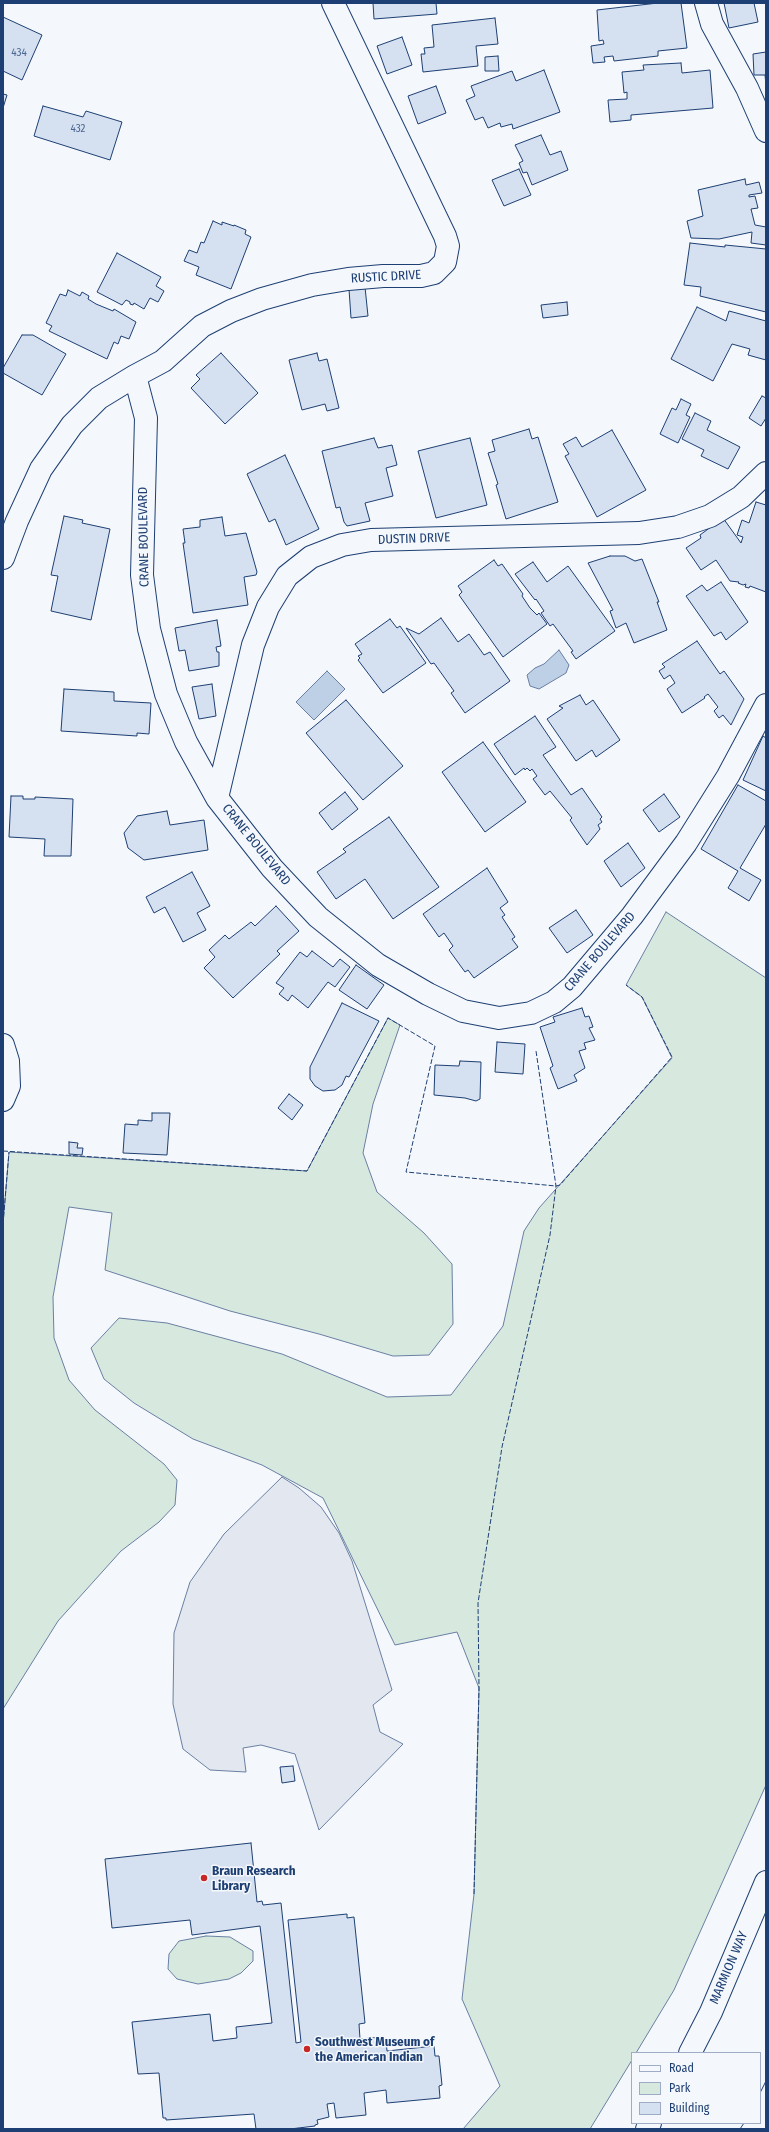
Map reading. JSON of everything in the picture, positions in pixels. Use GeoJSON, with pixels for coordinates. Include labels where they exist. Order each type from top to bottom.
{"type":"FeatureCollection","features":[{"type":"Feature","properties":{"kind":"street","name":"RUSTIC DRIVE"},"geometry":{"type":"LineString","coordinates":[[135,376],[163,361],[202,326],[231,311],[262,299],[312,285],[348,279],[383,276],[421,276],[434,273],[445,262],[448,246],[445,236],[334,3]]}},
{"type":"Feature","properties":{"kind":"street"},"geometry":{"type":"LineString","coordinates":[[706,3],[712,24],[747,88],[766,130]]}},
{"type":"Feature","properties":{"kind":"street"},"geometry":{"type":"LineString","coordinates":[[3,558],[17,521],[41,469],[72,424],[99,398],[135,376]]}},
{"type":"Feature","properties":{"kind":"street","name":"CRANE BOULEVARD"},"geometry":{"type":"LineString","coordinates":[[135,376],[146,418],[142,575],[149,629],[169,701],[186,742],[217,798],[272,868],[318,917],[378,965],[428,994],[463,1011],[499,1018],[531,1013],[554,1002],[572,987],[632,916],[690,836],[728,776],[766,705]]}},
{"type":"Feature","properties":{"kind":"street","name":"DUSTIN DRIVE"},"geometry":{"type":"LineString","coordinates":[[217,798],[253,644],[268,607],[287,576],[311,557],[342,545],[371,540],[639,533],[678,527],[710,516],[741,497],[766,472]]}},
{"type":"Feature","properties":{"kind":"street"},"geometry":{"type":"LineString","coordinates":[[3,1045],[8,1061],[9,1086],[3,1100]]}},
{"type":"Feature","properties":{"kind":"street","name":"MARMION WAY"},"geometry":{"type":"LineString","coordinates":[[691,2052],[711,2012],[766,1882]]}},
{"type":"Feature","properties":{"kind":"green space"},"geometry":{"type":"Polygon","coordinates":[[[666,912],[766,978],[766,1785],[674,1990],[637,2052],[631,2052],[631,2062],[590,2129],[463,2129],[500,2086],[462,1999],[474,1894],[479,1688],[457,1632],[395,1645],[323,1498],[262,1465],[193,1439],[134,1403],[104,1379],[91,1348],[119,1318],[167,1323],[282,1354],[387,1397],[451,1395],[503,1326],[524,1231],[539,1208],[672,1058],[642,997],[626,985],[666,912]]]}},
{"type":"Feature","properties":{"kind":"green space"},"geometry":{"type":"Polygon","coordinates":[[[388,1018],[400,1025],[373,1104],[363,1153],[377,1192],[424,1233],[452,1264],[453,1324],[429,1355],[393,1356],[319,1334],[230,1311],[105,1270],[112,1213],[69,1207],[53,1297],[54,1338],[69,1380],[95,1410],[164,1464],[177,1480],[175,1505],[159,1522],[121,1551],[58,1621],[3,1709],[3,1224],[9,1152],[307,1171],[388,1018]]]}},
{"type":"Feature","properties":{"kind":"green space"},"geometry":{"type":"Polygon","coordinates":[[[206,1936],[230,1937],[253,1951],[253,1961],[241,1973],[229,1979],[198,1984],[177,1979],[168,1969],[169,1954],[179,1941],[206,1936]]]}},
{"type":"Feature","properties":{"kind":"shaded area"},"geometry":{"type":"Polygon","coordinates":[[[282,1477],[299,1488],[321,1507],[339,1533],[352,1561],[392,1690],[373,1705],[380,1732],[403,1744],[319,1830],[295,1754],[261,1745],[243,1748],[246,1772],[210,1770],[183,1749],[173,1704],[174,1633],[190,1582],[224,1534],[282,1477]]]}},
{"type":"Feature","properties":{"kind":"water"},"geometry":{"type":"Polygon","coordinates":[[[559,650],[569,665],[566,673],[539,689],[530,686],[527,675],[535,668],[544,664],[559,650]]]}},
{"type":"Feature","properties":{"kind":"water"},"geometry":{"type":"Polygon","coordinates":[[[327,671],[345,689],[314,720],[296,702],[327,671]]]}},
{"type":"Feature","properties":{"kind":"building"},"geometry":{"type":"Polygon","coordinates":[[[373,3],[436,3],[437,14],[374,19],[373,3]]]}},
{"type":"Feature","properties":{"kind":"building"},"geometry":{"type":"Polygon","coordinates":[[[658,3],[681,3],[687,48],[658,51],[658,56],[614,61],[613,56],[604,57],[605,62],[593,63],[591,46],[604,44],[603,40],[599,41],[597,10],[658,3]]]}},
{"type":"Feature","properties":{"kind":"building"},"geometry":{"type":"Polygon","coordinates":[[[724,3],[754,3],[758,22],[729,28],[724,3]]]}},
{"type":"Feature","properties":{"kind":"building"},"geometry":{"type":"Polygon","coordinates":[[[3,17],[42,35],[22,80],[3,71],[3,17]]]}},
{"type":"Feature","properties":{"kind":"building"},"geometry":{"type":"Polygon","coordinates":[[[495,18],[498,44],[476,46],[478,66],[423,72],[421,54],[425,54],[424,48],[434,47],[432,25],[495,18]]]}},
{"type":"Feature","properties":{"kind":"building"},"geometry":{"type":"Polygon","coordinates":[[[402,37],[412,65],[387,74],[377,46],[402,37]]]}},
{"type":"Feature","properties":{"kind":"building"},"geometry":{"type":"Polygon","coordinates":[[[766,52],[766,85],[765,75],[754,75],[753,54],[766,52]]]}},
{"type":"Feature","properties":{"kind":"building"},"geometry":{"type":"Polygon","coordinates":[[[498,56],[499,71],[485,71],[485,57],[498,56]]]}},
{"type":"Feature","properties":{"kind":"building"},"geometry":{"type":"Polygon","coordinates":[[[681,63],[682,73],[710,70],[713,108],[631,115],[631,120],[610,122],[608,100],[627,99],[627,92],[624,93],[622,72],[644,70],[643,65],[681,63]]]}},
{"type":"Feature","properties":{"kind":"building"},"geometry":{"type":"Polygon","coordinates":[[[544,70],[560,112],[513,129],[512,124],[501,127],[500,123],[488,128],[483,117],[475,120],[466,100],[475,96],[471,86],[512,71],[516,81],[544,70]]]}},
{"type":"Feature","properties":{"kind":"building"},"geometry":{"type":"Polygon","coordinates":[[[436,86],[446,113],[418,124],[408,96],[436,86]]]}},
{"type":"Feature","properties":{"kind":"building"},"geometry":{"type":"Polygon","coordinates":[[[3,94],[7,95],[3,108],[3,94]]]}},
{"type":"Feature","properties":{"kind":"building"},"geometry":{"type":"Polygon","coordinates":[[[43,106],[83,117],[86,111],[122,122],[110,160],[34,136],[43,106]]]}},
{"type":"Feature","properties":{"kind":"building"},"geometry":{"type":"Polygon","coordinates":[[[541,135],[550,155],[561,151],[568,170],[532,185],[527,172],[523,173],[519,163],[523,161],[515,145],[541,135]]]}},
{"type":"Feature","properties":{"kind":"building"},"geometry":{"type":"Polygon","coordinates":[[[519,169],[531,195],[504,206],[492,180],[519,169]]]}},
{"type":"Feature","properties":{"kind":"building"},"geometry":{"type":"Polygon","coordinates":[[[745,179],[746,185],[759,182],[762,193],[749,195],[749,197],[755,196],[758,208],[751,209],[755,225],[766,227],[766,245],[751,243],[752,232],[719,239],[691,238],[687,221],[703,216],[698,190],[745,179]]]}},
{"type":"Feature","properties":{"kind":"building"},"geometry":{"type":"Polygon","coordinates":[[[213,221],[222,225],[222,222],[234,225],[246,230],[245,234],[251,237],[231,289],[196,275],[199,267],[184,261],[189,250],[197,253],[201,242],[204,243],[213,221]]]}},
{"type":"Feature","properties":{"kind":"building"},"geometry":{"type":"Polygon","coordinates":[[[690,243],[725,247],[725,245],[766,249],[766,312],[700,296],[701,287],[684,285],[690,243]]]}},
{"type":"Feature","properties":{"kind":"building"},"geometry":{"type":"Polygon","coordinates":[[[117,253],[161,277],[156,286],[164,291],[158,302],[150,298],[144,309],[134,303],[133,305],[130,304],[130,302],[126,300],[122,305],[97,292],[117,253]]]}},
{"type":"Feature","properties":{"kind":"building"},"geometry":{"type":"Polygon","coordinates":[[[365,287],[368,316],[351,318],[349,289],[365,287]]]}},
{"type":"Feature","properties":{"kind":"building"},"geometry":{"type":"Polygon","coordinates":[[[68,290],[80,296],[82,292],[89,296],[88,299],[96,304],[113,311],[114,309],[136,322],[129,339],[121,336],[118,344],[114,342],[107,359],[49,331],[52,326],[46,323],[60,294],[66,296],[68,290]]]}},
{"type":"Feature","properties":{"kind":"building"},"geometry":{"type":"Polygon","coordinates":[[[567,302],[568,315],[543,318],[541,305],[567,302]]]}},
{"type":"Feature","properties":{"kind":"building"},"geometry":{"type":"Polygon","coordinates":[[[697,307],[726,321],[729,311],[766,321],[766,360],[748,355],[750,349],[732,344],[713,381],[671,359],[697,307]]]}},
{"type":"Feature","properties":{"kind":"building"},"geometry":{"type":"Polygon","coordinates":[[[22,335],[33,335],[66,354],[42,395],[3,373],[3,368],[22,335]]]}},
{"type":"Feature","properties":{"kind":"building"},"geometry":{"type":"Polygon","coordinates":[[[221,353],[258,393],[225,424],[191,388],[200,379],[196,375],[221,353]]]}},
{"type":"Feature","properties":{"kind":"building"},"geometry":{"type":"Polygon","coordinates":[[[317,353],[319,361],[327,359],[339,408],[327,411],[325,404],[302,410],[289,360],[317,353]]]}},
{"type":"Feature","properties":{"kind":"building"},"geometry":{"type":"Polygon","coordinates":[[[762,396],[766,398],[766,418],[761,426],[749,418],[762,396]]]}},
{"type":"Feature","properties":{"kind":"building"},"geometry":{"type":"Polygon","coordinates":[[[681,399],[691,404],[686,415],[690,417],[678,443],[660,434],[672,408],[676,410],[681,399]]]}},
{"type":"Feature","properties":{"kind":"building"},"geometry":{"type":"Polygon","coordinates":[[[695,413],[711,421],[707,430],[740,447],[728,469],[701,456],[704,450],[682,439],[695,413]]]}},
{"type":"Feature","properties":{"kind":"building"},"geometry":{"type":"Polygon","coordinates":[[[529,429],[532,439],[538,437],[558,502],[506,519],[496,485],[498,484],[488,453],[495,451],[492,440],[529,429]]]}},
{"type":"Feature","properties":{"kind":"building"},"geometry":{"type":"Polygon","coordinates":[[[612,430],[646,490],[597,517],[565,456],[569,454],[563,444],[576,437],[582,447],[612,430]]]}},
{"type":"Feature","properties":{"kind":"building"},"geometry":{"type":"Polygon","coordinates":[[[374,438],[378,448],[392,445],[397,465],[386,468],[393,496],[365,503],[370,521],[347,526],[344,522],[340,507],[336,508],[322,451],[374,438]]]}},
{"type":"Feature","properties":{"kind":"building"},"geometry":{"type":"Polygon","coordinates":[[[470,438],[487,505],[436,518],[418,451],[470,438]]]}},
{"type":"Feature","properties":{"kind":"building"},"geometry":{"type":"Polygon","coordinates":[[[285,455],[319,529],[286,545],[275,519],[269,522],[247,474],[285,455]]]}},
{"type":"Feature","properties":{"kind":"building"},"geometry":{"type":"Polygon","coordinates":[[[756,502],[766,505],[766,592],[750,586],[749,588],[745,587],[746,584],[743,585],[738,583],[739,582],[730,581],[716,560],[701,570],[686,548],[701,538],[700,535],[723,518],[741,543],[743,537],[737,535],[742,520],[749,523],[756,502]]]}},
{"type":"Feature","properties":{"kind":"building"},"geometry":{"type":"Polygon","coordinates":[[[64,516],[83,520],[82,523],[110,529],[91,620],[51,611],[58,576],[51,575],[64,516]]]}},
{"type":"Feature","properties":{"kind":"building"},"geometry":{"type":"Polygon","coordinates":[[[222,517],[225,536],[246,533],[257,572],[256,575],[244,577],[248,605],[193,613],[183,543],[185,543],[183,529],[200,527],[200,520],[222,517]]]}},
{"type":"Feature","properties":{"kind":"building"},"geometry":{"type":"Polygon","coordinates":[[[610,556],[625,556],[635,561],[642,559],[659,602],[657,602],[667,630],[634,643],[626,623],[616,628],[610,611],[613,610],[588,563],[610,556]]]}},
{"type":"Feature","properties":{"kind":"building"},"geometry":{"type":"Polygon","coordinates":[[[494,560],[498,566],[502,564],[523,594],[522,596],[530,608],[537,615],[539,613],[547,624],[503,657],[459,595],[462,592],[458,586],[494,560]]]}},
{"type":"Feature","properties":{"kind":"building"},"geometry":{"type":"Polygon","coordinates":[[[533,562],[547,582],[568,566],[615,631],[576,659],[571,652],[573,651],[553,624],[550,626],[541,613],[544,611],[536,599],[535,600],[515,574],[533,562]]]}},
{"type":"Feature","properties":{"kind":"building"},"geometry":{"type":"Polygon","coordinates":[[[721,582],[748,622],[726,640],[721,632],[714,636],[686,596],[702,585],[707,591],[721,582]]]}},
{"type":"Feature","properties":{"kind":"building"},"geometry":{"type":"Polygon","coordinates":[[[441,618],[458,642],[469,634],[484,655],[490,652],[510,681],[465,713],[451,693],[454,691],[434,663],[431,664],[406,628],[419,634],[441,618]]]}},
{"type":"Feature","properties":{"kind":"building"},"geometry":{"type":"Polygon","coordinates":[[[390,619],[397,628],[400,626],[426,663],[383,693],[358,660],[360,658],[358,656],[362,654],[355,644],[390,619]]]}},
{"type":"Feature","properties":{"kind":"building"},"geometry":{"type":"Polygon","coordinates":[[[217,620],[221,646],[216,647],[217,652],[219,652],[219,666],[189,671],[185,650],[179,651],[175,628],[217,620]]]}},
{"type":"Feature","properties":{"kind":"building"},"geometry":{"type":"Polygon","coordinates":[[[697,641],[720,674],[724,671],[744,699],[731,725],[723,715],[719,718],[714,711],[718,707],[708,694],[704,697],[705,698],[682,713],[667,689],[675,683],[670,675],[664,679],[659,671],[665,667],[662,664],[697,641]]]}},
{"type":"Feature","properties":{"kind":"building"},"geometry":{"type":"Polygon","coordinates":[[[212,684],[216,716],[199,719],[192,687],[212,684]]]}},
{"type":"Feature","properties":{"kind":"building"},"geometry":{"type":"Polygon","coordinates":[[[64,689],[114,692],[114,701],[151,703],[149,734],[137,733],[137,736],[61,731],[64,689]]]}},
{"type":"Feature","properties":{"kind":"building"},"geometry":{"type":"Polygon","coordinates":[[[580,695],[586,705],[593,700],[620,740],[596,757],[592,750],[576,761],[547,719],[563,708],[559,706],[580,695]]]}},
{"type":"Feature","properties":{"kind":"building"},"geometry":{"type":"Polygon","coordinates":[[[346,700],[403,766],[363,800],[306,733],[346,700]]]}},
{"type":"Feature","properties":{"kind":"building"},"geometry":{"type":"Polygon","coordinates":[[[535,716],[556,747],[543,755],[571,795],[582,788],[602,817],[600,819],[602,822],[598,825],[600,829],[587,845],[570,820],[572,818],[550,791],[545,795],[533,779],[537,776],[532,769],[530,771],[527,768],[525,770],[524,768],[515,775],[494,744],[535,716]]]}},
{"type":"Feature","properties":{"kind":"building"},"geometry":{"type":"Polygon","coordinates":[[[763,736],[766,738],[766,791],[743,780],[763,736]]]}},
{"type":"Feature","properties":{"kind":"building"},"geometry":{"type":"Polygon","coordinates":[[[483,742],[526,802],[485,832],[442,772],[483,742]]]}},
{"type":"Feature","properties":{"kind":"building"},"geometry":{"type":"Polygon","coordinates":[[[738,785],[766,801],[766,824],[740,868],[761,880],[749,901],[728,888],[738,871],[701,849],[738,785]]]}},
{"type":"Feature","properties":{"kind":"building"},"geometry":{"type":"Polygon","coordinates":[[[345,792],[358,809],[332,830],[319,813],[345,792]]]}},
{"type":"Feature","properties":{"kind":"building"},"geometry":{"type":"Polygon","coordinates":[[[664,794],[680,817],[659,832],[643,810],[664,794]]]}},
{"type":"Feature","properties":{"kind":"building"},"geometry":{"type":"Polygon","coordinates":[[[11,796],[23,796],[23,799],[35,799],[35,797],[73,799],[71,856],[44,856],[45,839],[9,837],[11,796]]]}},
{"type":"Feature","properties":{"kind":"building"},"geometry":{"type":"Polygon","coordinates":[[[167,811],[170,825],[204,820],[208,850],[144,860],[128,848],[124,833],[137,816],[167,811]]]}},
{"type":"Feature","properties":{"kind":"building"},"geometry":{"type":"Polygon","coordinates":[[[389,817],[439,887],[393,919],[365,879],[336,899],[317,872],[346,852],[343,849],[389,817]]]}},
{"type":"Feature","properties":{"kind":"building"},"geometry":{"type":"Polygon","coordinates":[[[628,843],[645,868],[621,887],[604,861],[628,843]]]}},
{"type":"Feature","properties":{"kind":"building"},"geometry":{"type":"Polygon","coordinates":[[[487,868],[508,902],[500,908],[505,915],[502,917],[515,937],[512,939],[518,947],[474,978],[468,970],[465,972],[449,950],[453,946],[444,933],[439,937],[423,914],[487,868]]]}},
{"type":"Feature","properties":{"kind":"building"},"geometry":{"type":"Polygon","coordinates":[[[192,872],[210,906],[197,913],[206,930],[183,942],[165,907],[154,913],[146,897],[192,872]]]}},
{"type":"Feature","properties":{"kind":"building"},"geometry":{"type":"Polygon","coordinates":[[[276,906],[299,931],[277,951],[280,954],[233,998],[204,968],[215,957],[209,950],[225,935],[229,939],[251,922],[255,926],[276,906]]]}},
{"type":"Feature","properties":{"kind":"building"},"geometry":{"type":"Polygon","coordinates":[[[576,910],[593,935],[567,953],[549,928],[576,910]]]}},
{"type":"Feature","properties":{"kind":"building"},"geometry":{"type":"Polygon","coordinates":[[[312,951],[333,967],[340,959],[350,967],[335,987],[328,982],[308,1008],[292,995],[288,1001],[279,994],[284,988],[276,983],[300,952],[307,957],[312,951]]]}},
{"type":"Feature","properties":{"kind":"building"},"geometry":{"type":"Polygon","coordinates":[[[356,965],[384,985],[367,1009],[339,990],[356,965]]]}},
{"type":"Feature","properties":{"kind":"building"},"geometry":{"type":"Polygon","coordinates":[[[342,1003],[379,1021],[349,1077],[346,1076],[342,1085],[335,1090],[323,1091],[315,1086],[310,1079],[310,1067],[342,1003]]]}},
{"type":"Feature","properties":{"kind":"building"},"geometry":{"type":"Polygon","coordinates":[[[582,1008],[585,1017],[589,1016],[593,1027],[589,1028],[595,1040],[584,1043],[586,1049],[579,1051],[585,1068],[574,1075],[577,1081],[558,1089],[550,1068],[553,1066],[540,1027],[555,1022],[553,1017],[582,1008]]]}},
{"type":"Feature","properties":{"kind":"building"},"geometry":{"type":"Polygon","coordinates":[[[497,1042],[525,1044],[523,1074],[495,1072],[497,1042]]]}},
{"type":"Feature","properties":{"kind":"building"},"geometry":{"type":"Polygon","coordinates":[[[460,1061],[481,1062],[480,1099],[476,1101],[465,1098],[434,1095],[435,1065],[459,1066],[460,1061]]]}},
{"type":"Feature","properties":{"kind":"building"},"geometry":{"type":"Polygon","coordinates":[[[289,1094],[303,1105],[292,1120],[278,1108],[289,1094]]]}},
{"type":"Feature","properties":{"kind":"building"},"geometry":{"type":"Polygon","coordinates":[[[152,1113],[170,1113],[167,1155],[123,1153],[125,1124],[138,1125],[138,1120],[152,1121],[152,1113]]]}},
{"type":"Feature","properties":{"kind":"building"},"geometry":{"type":"Polygon","coordinates":[[[69,1142],[78,1143],[77,1148],[83,1148],[82,1155],[69,1154],[69,1142]]]}},
{"type":"Feature","properties":{"kind":"building"},"geometry":{"type":"Polygon","coordinates":[[[293,1766],[295,1781],[282,1783],[280,1767],[293,1766]]]}},
{"type":"Feature","properties":{"kind":"building"},"geometry":{"type":"Polygon","coordinates":[[[251,1843],[257,1902],[262,1901],[263,1905],[281,1903],[296,2043],[301,2042],[288,1920],[347,1914],[347,1918],[354,1917],[365,2023],[359,2024],[360,2039],[383,2037],[383,2041],[386,2041],[387,2051],[434,2046],[435,2056],[439,2056],[442,2085],[439,2086],[440,2098],[387,2103],[386,2090],[364,2093],[366,2115],[336,2118],[334,2103],[327,2104],[329,2117],[317,2120],[318,2124],[315,2126],[290,2129],[256,2129],[254,2114],[166,2120],[166,2118],[163,2118],[159,2073],[138,2074],[132,2022],[210,2014],[213,2041],[237,2038],[236,2027],[272,2023],[260,1926],[192,1935],[190,1920],[112,1928],[105,1859],[251,1843]]]}},
{"type":"Feature","properties":{"kind":"tram line"},"geometry":{"type":"LineString","coordinates":[[761,2091],[766,2081]]}},
{"type":"Feature","properties":{"kind":"tram line"},"geometry":{"type":"LineString","coordinates":[[740,2129],[743,2124]]}},
{"type":"Feature","properties":{"kind":"fence"},"geometry":{"type":"LineString","coordinates":[[3,1151],[307,1171],[388,1018],[435,1046],[406,1172],[556,1186],[560,1185],[672,1057],[642,997],[626,985]]}},
{"type":"Feature","properties":{"kind":"fence"},"geometry":{"type":"LineString","coordinates":[[474,1894],[479,1688],[478,1603],[502,1447],[550,1235],[556,1186],[536,1051]]}},
{"type":"Feature","properties":{"kind":"fence"},"geometry":{"type":"LineString","coordinates":[[3,1224],[9,1152]]}},
{"type":"Feature","properties":{"kind":"place","name":"Braun Research Library"},"geometry":{"type":"Point","coordinates":[204,1878]}},
{"type":"Feature","properties":{"kind":"place","name":"Southwest Museum of the American Indian"},"geometry":{"type":"Point","coordinates":[307,2049]}}]}
